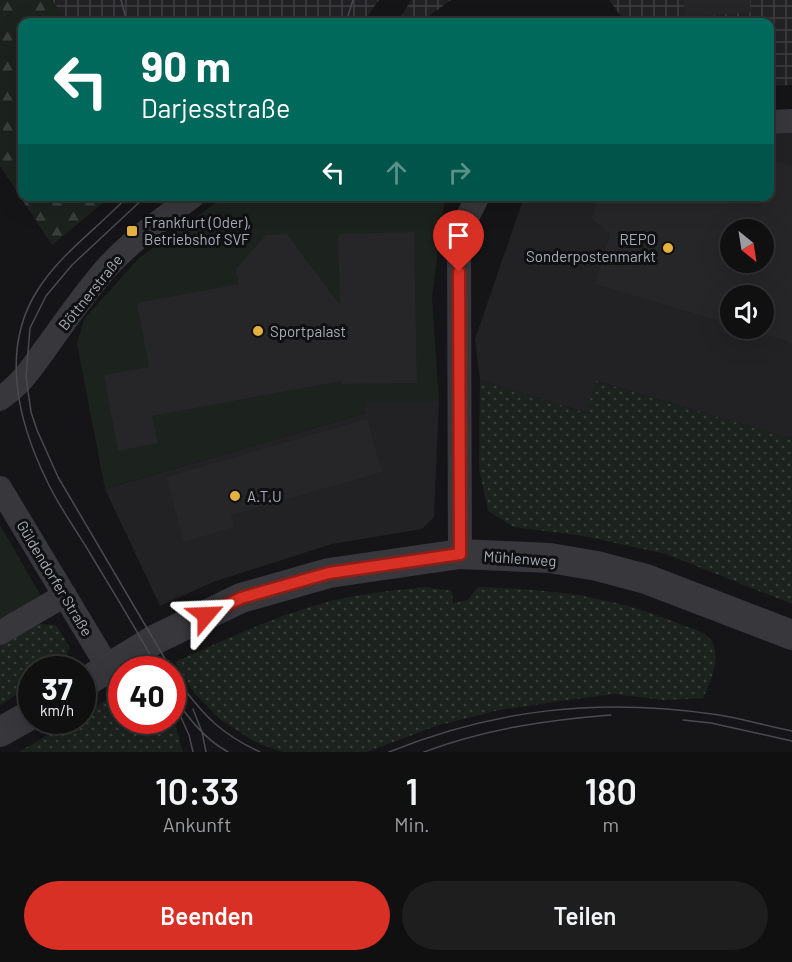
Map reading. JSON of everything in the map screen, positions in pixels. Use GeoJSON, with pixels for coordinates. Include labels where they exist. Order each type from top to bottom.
{"type":"FeatureCollection","features":[{"type":"Feature","properties":{"kind":"street"},"geometry":{"type":"LineString","coordinates":[[774,122],[792,121]]}},
{"type":"Feature","properties":{"kind":"street","name":"Böttnerstraße"},"geometry":{"type":"LineString","coordinates":[[0,399],[26,377],[115,258],[186,201]]}},
{"type":"Feature","properties":{"kind":"street"},"geometry":{"type":"LineString","coordinates":[[460,554],[459,248],[468,216],[476,201]]}},
{"type":"Feature","properties":{"kind":"street","name":"Güldendorfer Straße"},"geometry":{"type":"LineString","coordinates":[[0,488],[108,667]]}},
{"type":"Feature","properties":{"kind":"street","name":"Mühlenweg"},"geometry":{"type":"LineString","coordinates":[[129,656],[154,640],[241,598],[329,573],[460,554],[550,558],[597,566],[646,579],[792,635]]}},
{"type":"Feature","properties":{"kind":"street"},"geometry":{"type":"LineString","coordinates":[[0,633],[65,595]]}},
{"type":"Feature","properties":{"kind":"street"},"geometry":{"type":"LineString","coordinates":[[0,732],[18,722]]}},
{"type":"Feature","properties":{"kind":"shaded area"},"geometry":{"type":"Polygon","coordinates":[[[52,0],[379,0],[366,18],[64,18],[52,0]]]}},
{"type":"Feature","properties":{"kind":"shaded area"},"geometry":{"type":"Polygon","coordinates":[[[411,0],[451,0],[426,18],[401,18],[411,0]]]}},
{"type":"Feature","properties":{"kind":"shaded area"},"geometry":{"type":"Polygon","coordinates":[[[609,0],[792,0],[792,85],[774,86],[774,18],[622,18],[609,0]]]}},
{"type":"Feature","properties":{"kind":"shaded area"},"geometry":{"type":"Polygon","coordinates":[[[792,133],[792,439],[597,381],[587,413],[480,380],[475,339],[523,201],[774,201],[774,134],[792,133]]]}},
{"type":"Feature","properties":{"kind":"shaded area"},"geometry":{"type":"Polygon","coordinates":[[[365,401],[439,401],[434,517],[422,529],[332,544],[213,582],[160,606],[105,489],[365,413],[365,401]]]}},
{"type":"Feature","properties":{"kind":"green space"},"geometry":{"type":"Polygon","coordinates":[[[0,0],[52,0],[64,18],[18,18],[18,193],[0,166],[0,0]]]}},
{"type":"Feature","properties":{"kind":"green space"},"geometry":{"type":"Polygon","coordinates":[[[23,201],[105,201],[52,245],[23,201]]]}},
{"type":"Feature","properties":{"kind":"green space","name":"Sportpalast"},"geometry":{"type":"Polygon","coordinates":[[[218,201],[444,201],[432,297],[439,401],[366,401],[365,413],[105,489],[77,344],[84,319],[139,258],[218,201]]]}},
{"type":"Feature","properties":{"kind":"green space"},"geometry":{"type":"Polygon","coordinates":[[[480,380],[586,413],[596,381],[792,439],[792,604],[666,554],[584,536],[514,527],[488,511],[479,469],[480,380]]]}},
{"type":"Feature","properties":{"kind":"green space"},"geometry":{"type":"Polygon","coordinates":[[[0,525],[44,601],[0,626],[0,525]]]}},
{"type":"Feature","properties":{"kind":"green space"},"geometry":{"type":"Polygon","coordinates":[[[425,587],[452,591],[453,603],[468,600],[478,587],[558,592],[608,601],[659,616],[706,635],[714,646],[713,673],[703,698],[663,700],[615,694],[499,710],[436,726],[367,752],[283,752],[255,742],[221,720],[194,693],[186,680],[186,657],[228,638],[320,604],[425,587]]]}},
{"type":"Feature","properties":{"kind":"green space"},"geometry":{"type":"Polygon","coordinates":[[[28,623],[56,625],[70,648],[66,656],[18,656],[18,694],[0,705],[0,639],[28,623]]]}},
{"type":"Feature","properties":{"kind":"green space"},"geometry":{"type":"Polygon","coordinates":[[[108,699],[108,734],[178,734],[183,752],[19,752],[49,734],[96,734],[96,706],[108,699]]]}},
{"type":"Feature","properties":{"kind":"building"},"geometry":{"type":"Polygon","coordinates":[[[684,0],[750,0],[751,12],[685,18],[684,0]]]}},
{"type":"Feature","properties":{"kind":"building","name":"REPO Sonderpostenmarkt"},"geometry":{"type":"Polygon","coordinates":[[[774,161],[792,166],[792,343],[774,337],[774,285],[720,285],[720,321],[595,284],[610,234],[592,219],[597,201],[774,201],[774,161]]]}},
{"type":"Feature","properties":{"kind":"building"},"geometry":{"type":"Polygon","coordinates":[[[414,232],[417,383],[341,384],[341,381],[152,416],[158,443],[118,451],[104,375],[149,367],[137,303],[239,284],[236,269],[266,235],[287,234],[340,305],[338,234],[414,232]]]}},
{"type":"Feature","properties":{"kind":"building","name":"A.T.U"},"geometry":{"type":"Polygon","coordinates":[[[367,419],[382,472],[231,515],[234,527],[184,542],[166,477],[367,419]]]}},
{"type":"Feature","properties":{"kind":"tram line"},"geometry":{"type":"LineString","coordinates":[[121,0],[126,18]]}},
{"type":"Feature","properties":{"kind":"tram line"},"geometry":{"type":"LineString","coordinates":[[347,18],[353,0]]}},
{"type":"Feature","properties":{"kind":"tram line"},"geometry":{"type":"LineString","coordinates":[[123,201],[68,253],[37,291],[26,314],[19,337],[16,361],[17,386],[28,435],[52,491],[150,656]]}},
{"type":"Feature","properties":{"kind":"tram line"},"geometry":{"type":"LineString","coordinates":[[141,201],[72,265],[46,296],[30,328],[26,377],[31,412],[58,477],[163,656]]}},
{"type":"Feature","properties":{"kind":"tram line"},"geometry":{"type":"LineString","coordinates":[[186,691],[214,723],[234,738],[260,752]]}},
{"type":"Feature","properties":{"kind":"tram line"},"geometry":{"type":"LineString","coordinates":[[389,752],[429,737],[508,717],[588,708],[670,709],[732,717],[792,731]]}},
{"type":"Feature","properties":{"kind":"tram line"},"geometry":{"type":"LineString","coordinates":[[193,709],[202,732],[206,752]]}},
{"type":"Feature","properties":{"kind":"tram line"},"geometry":{"type":"LineString","coordinates":[[186,714],[204,734],[228,752]]}},
{"type":"Feature","properties":{"kind":"tram line"},"geometry":{"type":"LineString","coordinates":[[424,752],[470,737],[516,727],[611,715]]}},
{"type":"Feature","properties":{"kind":"tram line"},"geometry":{"type":"LineString","coordinates":[[683,720],[711,723],[792,741]]}},
{"type":"Feature","properties":{"kind":"tram line"},"geometry":{"type":"LineString","coordinates":[[186,728],[193,752]]}},
{"type":"Feature","properties":{"kind":"place","name":"Frankfurt (Oder), Betriebshof SVF"},"geometry":{"type":"Point","coordinates":[132,231]}},
{"type":"Feature","properties":{"kind":"place","name":"REPO Sonderpostenmarkt"},"geometry":{"type":"Point","coordinates":[668,248]}},
{"type":"Feature","properties":{"kind":"place","name":"Sportpalast"},"geometry":{"type":"Point","coordinates":[258,331]}},
{"type":"Feature","properties":{"kind":"place","name":"A.T.U"},"geometry":{"type":"Point","coordinates":[235,496]}},
{"type":"Feature","properties":{"kind":"route"},"geometry":{"type":"LineString","coordinates":[[206,615],[241,598],[329,573],[460,554],[459,272]]}}]}
